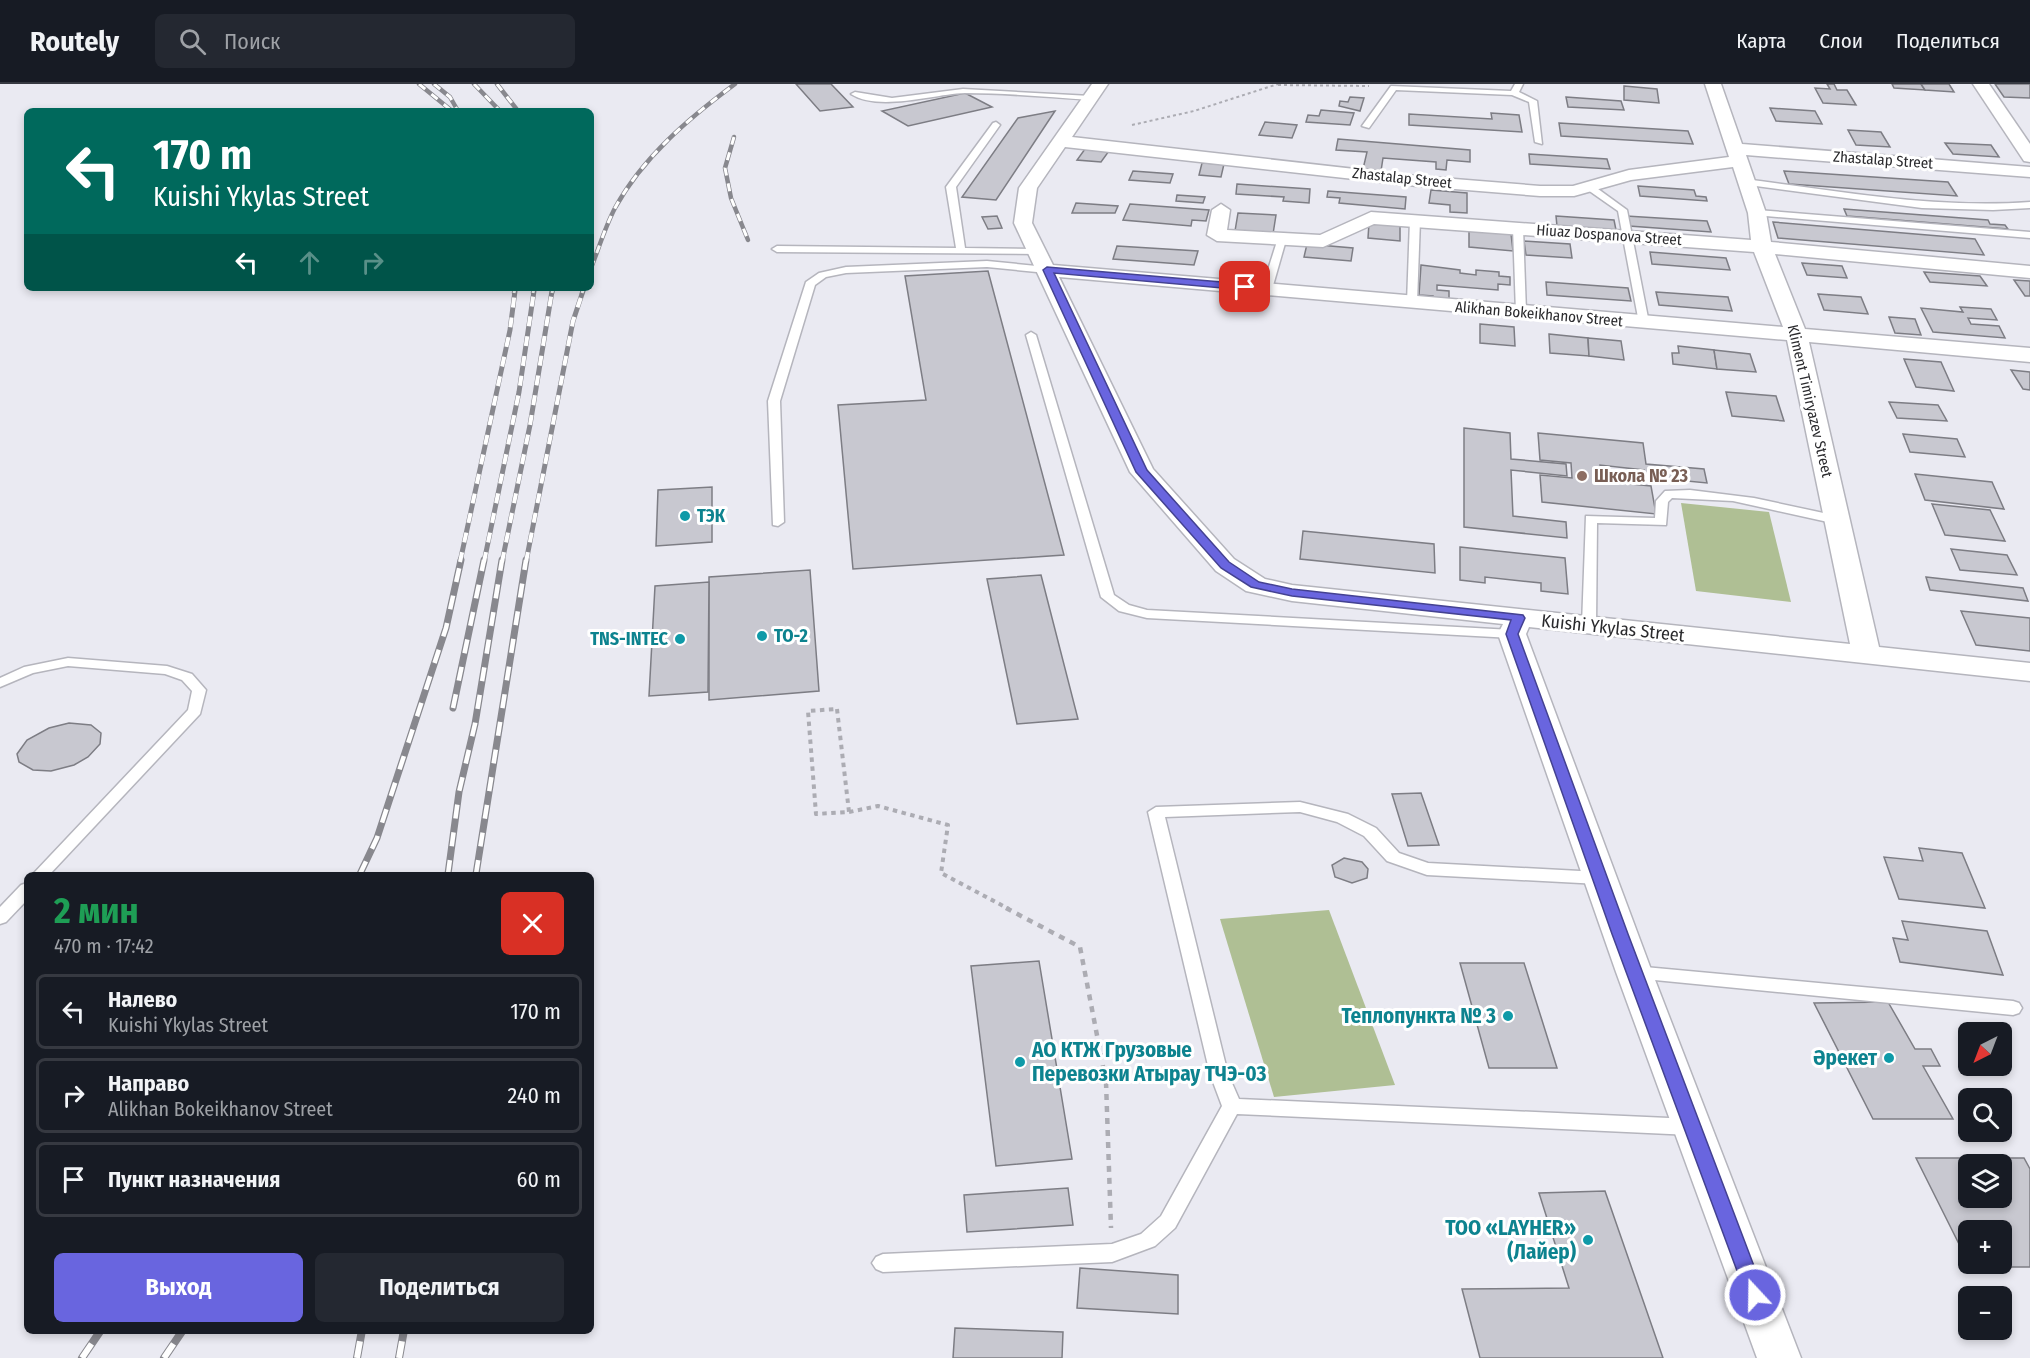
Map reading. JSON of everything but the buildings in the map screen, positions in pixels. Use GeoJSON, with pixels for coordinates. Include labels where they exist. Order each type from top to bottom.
{"type":"FeatureCollection","features":[{"type":"Feature","properties":{"kind":"street","name":"Kliment Timiryazev Street"},"geometry":{"type":"LineString","coordinates":[[1713,84],[1757,213],[1762,247],[1797,336],[1867,656]]}},
{"type":"Feature","properties":{"kind":"street"},"geometry":{"type":"LineString","coordinates":[[1981,84],[2030,157]]}},
{"type":"Feature","properties":{"kind":"street","name":"Kuishi Ykylas Street"},"geometry":{"type":"LineString","coordinates":[[1096,91],[1028,188],[1023,223],[1142,472],[1225,565],[1256,585],[1515,626],[1589,625],[2030,672]]}},
{"type":"Feature","properties":{"kind":"street","name":"Zhastalap Street"},"geometry":{"type":"LineString","coordinates":[[1062,141],[1417,181],[1540,191],[1574,191],[1591,188],[1607,180],[1629,175],[1740,164],[2030,172]]}},
{"type":"Feature","properties":{"kind":"street","name":"Hiuaz Dospanova Street"},"geometry":{"type":"LineString","coordinates":[[1221,210],[1217,235],[1281,240],[1323,241],[1371,218],[1762,247],[2030,272]]}},
{"type":"Feature","properties":{"kind":"street","name":"Alikhan Bokeikhanov Street"},"geometry":{"type":"LineString","coordinates":[[1042,261],[1267,289],[1412,303],[2030,355]]}},
{"type":"Feature","properties":{"kind":"street"},"geometry":{"type":"LineString","coordinates":[[1515,626],[1599,878],[1779,1358]]}},
{"type":"Feature","properties":{"kind":"lane"},"geometry":{"type":"LineString","coordinates":[[1513,93],[1519,88],[1519,84]]}},
{"type":"Feature","properties":{"kind":"lane"},"geometry":{"type":"LineString","coordinates":[[855,94],[892,100],[963,90],[1034,88],[1096,91]]}},
{"type":"Feature","properties":{"kind":"lane"},"geometry":{"type":"LineString","coordinates":[[1366,126],[1394,88],[1513,93],[1533,101],[1539,142]]}},
{"type":"Feature","properties":{"kind":"lane"},"geometry":{"type":"LineString","coordinates":[[961,252],[951,187],[996,125]]}},
{"type":"Feature","properties":{"kind":"lane"},"geometry":{"type":"LineString","coordinates":[[1740,164],[1906,205],[1962,209],[2030,205]]}},
{"type":"Feature","properties":{"kind":"lane"},"geometry":{"type":"LineString","coordinates":[[1591,188],[1622,210],[1644,323]]}},
{"type":"Feature","properties":{"kind":"lane"},"geometry":{"type":"LineString","coordinates":[[1757,213],[2030,235]]}},
{"type":"Feature","properties":{"kind":"lane"},"geometry":{"type":"LineString","coordinates":[[1412,303],[1415,220]]}},
{"type":"Feature","properties":{"kind":"lane"},"geometry":{"type":"LineString","coordinates":[[1518,228],[1521,312]]}},
{"type":"Feature","properties":{"kind":"lane"},"geometry":{"type":"LineString","coordinates":[[1267,289],[1281,240]]}},
{"type":"Feature","properties":{"kind":"lane"},"geometry":{"type":"LineString","coordinates":[[777,249],[961,252],[1042,261]]}},
{"type":"Feature","properties":{"kind":"lane"},"geometry":{"type":"LineString","coordinates":[[778,522],[774,401],[810,284],[823,275],[846,270],[1042,261]]}},
{"type":"Feature","properties":{"kind":"lane"},"geometry":{"type":"LineString","coordinates":[[1031,335],[1108,597],[1124,608],[1147,614],[1515,626]]}},
{"type":"Feature","properties":{"kind":"lane"},"geometry":{"type":"LineString","coordinates":[[1589,625],[1591,519],[1661,522],[1662,501],[1669,494],[1684,493],[1726,495],[1838,520]]}},
{"type":"Feature","properties":{"kind":"lane"},"geometry":{"type":"LineString","coordinates":[[0,683],[29,670],[68,662],[167,670],[187,677],[199,690],[195,711],[43,872]]}},
{"type":"Feature","properties":{"kind":"lane"},"geometry":{"type":"LineString","coordinates":[[1232,1106],[1219,1074],[1156,812],[1300,807],[1342,818],[1370,832],[1393,856],[1427,869],[1599,878]]}},
{"type":"Feature","properties":{"kind":"lane"},"geometry":{"type":"LineString","coordinates":[[0,918],[24,892]]}},
{"type":"Feature","properties":{"kind":"lane"},"geometry":{"type":"LineString","coordinates":[[1634,972],[2013,1008]]}},
{"type":"Feature","properties":{"kind":"lane"},"geometry":{"type":"LineString","coordinates":[[1232,1106],[1691,1127]]}},
{"type":"Feature","properties":{"kind":"lane"},"geometry":{"type":"LineString","coordinates":[[883,1263],[1112,1253],[1148,1240],[1168,1222],[1232,1106]]}},
{"type":"Feature","properties":{"kind":"path"},"geometry":{"type":"LineString","coordinates":[[1131,126],[1194,111],[1278,85],[1394,88]]}},
{"type":"Feature","properties":{"kind":"path"},"geometry":{"type":"LineString","coordinates":[[849,812],[837,709],[808,711],[816,814],[849,812],[878,806],[948,825],[941,873],[1080,947],[1106,1082],[1112,1253]]}},
{"type":"Feature","properties":{"kind":"path"},"geometry":{"type":"LineString","coordinates":[[1106,1082],[1219,1074]]}},
{"type":"Feature","properties":{"kind":"green space"},"geometry":{"type":"Polygon","coordinates":[[[1681,503],[1769,512],[1791,602],[1696,591],[1681,503]]]}},
{"type":"Feature","properties":{"kind":"green space"},"geometry":{"type":"Polygon","coordinates":[[[1329,910],[1395,1085],[1274,1097],[1220,919],[1329,910]]]}},
{"type":"Feature","properties":{"kind":"railway"},"geometry":{"type":"LineString","coordinates":[[419,84],[448,108]]}},
{"type":"Feature","properties":{"kind":"railway"},"geometry":{"type":"LineString","coordinates":[[434,84],[450,97],[456,108]]}},
{"type":"Feature","properties":{"kind":"railway"},"geometry":{"type":"LineString","coordinates":[[474,84],[497,108]]}},
{"type":"Feature","properties":{"kind":"railway"},"geometry":{"type":"LineString","coordinates":[[497,84],[516,108]]}},
{"type":"Feature","properties":{"kind":"railway"},"geometry":{"type":"LineString","coordinates":[[594,260],[615,208],[639,172],[684,125],[735,84]]}},
{"type":"Feature","properties":{"kind":"railway"},"geometry":{"type":"LineString","coordinates":[[734,137],[725,168],[731,198],[748,240]]}},
{"type":"Feature","properties":{"kind":"railway"},"geometry":{"type":"LineString","coordinates":[[460,562],[510,330],[515,291]]}},
{"type":"Feature","properties":{"kind":"railway"},"geometry":{"type":"LineString","coordinates":[[484,562],[519,392],[534,291]]}},
{"type":"Feature","properties":{"kind":"railway"},"geometry":{"type":"LineString","coordinates":[[502,562],[530,425],[552,291]]}},
{"type":"Feature","properties":{"kind":"railway"},"geometry":{"type":"LineString","coordinates":[[526,562],[573,321],[583,291]]}},
{"type":"Feature","properties":{"kind":"railway"},"geometry":{"type":"LineString","coordinates":[[361,872],[377,838],[446,628],[461,560]]}},
{"type":"Feature","properties":{"kind":"railway"},"geometry":{"type":"LineString","coordinates":[[453,708],[484,560]]}},
{"type":"Feature","properties":{"kind":"railway"},"geometry":{"type":"LineString","coordinates":[[448,872],[459,792],[475,724],[502,560]]}},
{"type":"Feature","properties":{"kind":"railway"},"geometry":{"type":"LineString","coordinates":[[476,872],[526,560]]}},
{"type":"Feature","properties":{"kind":"railway"},"geometry":{"type":"LineString","coordinates":[[82,1358],[98,1334]]}},
{"type":"Feature","properties":{"kind":"railway"},"geometry":{"type":"LineString","coordinates":[[164,1358],[180,1334]]}},
{"type":"Feature","properties":{"kind":"railway"},"geometry":{"type":"LineString","coordinates":[[357,1358],[361,1334]]}},
{"type":"Feature","properties":{"kind":"railway"},"geometry":{"type":"LineString","coordinates":[[399,1358],[403,1334]]}},
{"type":"Feature","properties":{"kind":"place","name":"Школа № 23"},"geometry":{"type":"Point","coordinates":[1582,476]}},
{"type":"Feature","properties":{"kind":"place","name":"ТЭК"},"geometry":{"type":"Point","coordinates":[685,516]}},
{"type":"Feature","properties":{"kind":"place","name":"ТО-2"},"geometry":{"type":"Point","coordinates":[762,636]}},
{"type":"Feature","properties":{"kind":"place","name":"TNS-INTEC"},"geometry":{"type":"Point","coordinates":[680,639]}},
{"type":"Feature","properties":{"kind":"place","name":"Теплопункта № 3"},"geometry":{"type":"Point","coordinates":[1508,1016]}},
{"type":"Feature","properties":{"kind":"place","name":"Әрекет"},"geometry":{"type":"Point","coordinates":[1889,1058]}},
{"type":"Feature","properties":{"kind":"place","name":"АО КТЖ Грузовые Перевозки Атырау ТЧЭ-03"},"geometry":{"type":"Point","coordinates":[1020,1062]}},
{"type":"Feature","properties":{"kind":"place","name":"ТОО «LAYHER» (Лайер)"},"geometry":{"type":"Point","coordinates":[1588,1240]}},
{"type":"Feature","properties":{"kind":"route"},"geometry":{"type":"LineString","coordinates":[[1245,287],[1047,270],[1142,472],[1225,565],[1256,585],[1292,592],[1519,618],[1512,634],[1620,934],[1755,1295]]}}]}
